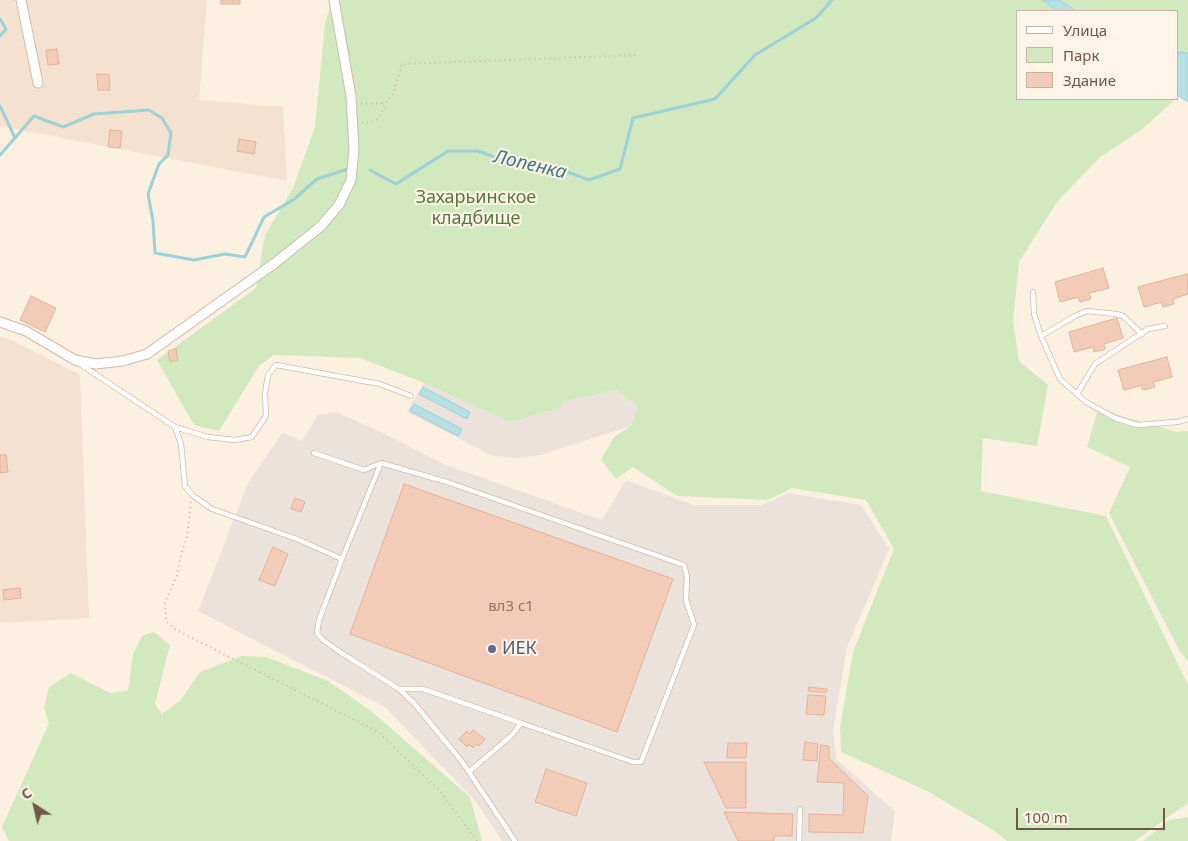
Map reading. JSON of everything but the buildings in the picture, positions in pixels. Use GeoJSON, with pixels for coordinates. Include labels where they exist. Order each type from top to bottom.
{"type":"FeatureCollection","features":[{"type":"Feature","properties":{"kind":"street"},"geometry":{"type":"LineString","coordinates":[[21,0],[38,83]]}},
{"type":"Feature","properties":{"kind":"street"},"geometry":{"type":"LineString","coordinates":[[0,322],[26,331],[75,360],[96,364],[123,361],[147,354],[275,263],[322,226],[339,204],[351,180],[354,149],[352,105],[334,0]]}},
{"type":"Feature","properties":{"kind":"lane"},"geometry":{"type":"LineString","coordinates":[[1033,292],[1034,314],[1041,336],[1060,379],[1086,402],[1115,418],[1137,425],[1177,422],[1188,419]]}},
{"type":"Feature","properties":{"kind":"lane"},"geometry":{"type":"LineString","coordinates":[[1041,336],[1087,311],[1123,316],[1142,334]]}},
{"type":"Feature","properties":{"kind":"lane"},"geometry":{"type":"LineString","coordinates":[[1077,394],[1095,364],[1148,329],[1165,326]]}},
{"type":"Feature","properties":{"kind":"lane"},"geometry":{"type":"LineString","coordinates":[[75,360],[175,427],[208,437],[235,440],[252,436],[266,416],[265,394],[268,374],[276,365],[380,384],[411,396]]}},
{"type":"Feature","properties":{"kind":"lane"},"geometry":{"type":"LineString","coordinates":[[175,427],[181,444],[185,486],[192,495],[212,509],[297,539],[342,559]]}},
{"type":"Feature","properties":{"kind":"lane"},"geometry":{"type":"LineString","coordinates":[[314,453],[364,470],[382,463],[448,482],[684,564],[687,577],[686,600],[694,626],[641,762],[633,762],[423,689],[399,689]]}},
{"type":"Feature","properties":{"kind":"lane"},"geometry":{"type":"LineString","coordinates":[[382,463],[342,559],[316,633],[340,652],[399,689],[414,703],[469,772],[515,841]]}},
{"type":"Feature","properties":{"kind":"lane"},"geometry":{"type":"LineString","coordinates":[[469,772],[512,735],[521,723]]}},
{"type":"Feature","properties":{"kind":"lane"},"geometry":{"type":"LineString","coordinates":[[799,841],[800,809]]}},
{"type":"Feature","properties":{"kind":"path"},"geometry":{"type":"LineString","coordinates":[[353,124],[372,122],[379,118],[394,92],[402,64],[638,55]]}},
{"type":"Feature","properties":{"kind":"path"},"geometry":{"type":"LineString","coordinates":[[352,105],[386,103]]}},
{"type":"Feature","properties":{"kind":"path"},"geometry":{"type":"LineString","coordinates":[[192,495],[186,537],[180,554],[177,576],[165,602],[166,621],[176,630],[377,731],[442,792],[477,841]]}},
{"type":"Feature","properties":{"kind":"shaded area"},"geometry":{"type":"Polygon","coordinates":[[[0,0],[207,0],[199,100],[283,107],[287,181],[0,126],[0,0]]]}},
{"type":"Feature","properties":{"kind":"shaded area"},"geometry":{"type":"Polygon","coordinates":[[[0,336],[80,375],[89,618],[0,623],[0,336]]]}},
{"type":"Feature","properties":{"kind":"shaded area"},"geometry":{"type":"Polygon","coordinates":[[[424,383],[509,422],[563,402],[616,388],[638,407],[631,426],[540,455],[520,458],[493,456],[407,412],[424,383]]]}},
{"type":"Feature","properties":{"kind":"shaded area"},"geometry":{"type":"Polygon","coordinates":[[[336,412],[389,436],[443,464],[602,520],[626,480],[693,505],[762,505],[788,493],[861,505],[889,549],[847,647],[833,730],[836,759],[895,811],[891,841],[502,841],[477,803],[385,707],[198,611],[248,483],[282,433],[302,441],[318,415],[336,412]]]}},
{"type":"Feature","properties":{"kind":"green space","name":"Захарьинское кладбище"},"geometry":{"type":"Polygon","coordinates":[[[332,0],[1042,0],[1057,10],[1016,10],[1016,100],[1175,100],[1141,130],[1099,158],[1057,202],[1019,262],[1013,321],[1019,361],[1048,385],[1037,446],[983,438],[981,491],[1106,516],[1188,685],[1188,803],[1135,841],[1007,841],[993,830],[927,791],[841,752],[840,728],[853,652],[894,549],[866,500],[792,488],[768,500],[677,496],[633,467],[616,479],[601,460],[614,437],[631,426],[638,407],[616,389],[563,402],[560,408],[509,422],[424,383],[360,358],[274,355],[259,366],[219,431],[194,425],[157,360],[256,288],[265,235],[293,188],[315,127],[325,23],[332,0]]]}},
{"type":"Feature","properties":{"kind":"green space"},"geometry":{"type":"Polygon","coordinates":[[[1059,0],[1188,0],[1188,53],[1178,52],[1178,10],[1074,10],[1059,0]]]}},
{"type":"Feature","properties":{"kind":"green space"},"geometry":{"type":"Polygon","coordinates":[[[1098,409],[1177,432],[1188,431],[1188,662],[1179,650],[1109,513],[1130,467],[1087,447],[1098,409]]]}},
{"type":"Feature","properties":{"kind":"green space"},"geometry":{"type":"Polygon","coordinates":[[[154,632],[170,645],[155,704],[162,714],[180,701],[200,672],[242,656],[266,657],[328,681],[371,711],[470,797],[482,841],[9,841],[2,827],[49,723],[44,708],[49,687],[71,673],[110,693],[128,691],[133,654],[142,636],[154,632]]]}},
{"type":"Feature","properties":{"kind":"green space"},"geometry":{"type":"Polygon","coordinates":[[[1188,817],[1188,841],[1143,841],[1169,820],[1188,817]]]}},
{"type":"Feature","properties":{"kind":"water"},"geometry":{"type":"Polygon","coordinates":[[[1042,0],[1059,0],[1074,10],[1057,10],[1042,0]]]}},
{"type":"Feature","properties":{"kind":"water"},"geometry":{"type":"Polygon","coordinates":[[[1178,52],[1188,53],[1188,102],[1178,96],[1178,52]]]}},
{"type":"Feature","properties":{"kind":"water"},"geometry":{"type":"Polygon","coordinates":[[[423,387],[470,412],[467,419],[419,394],[423,387]]]}},
{"type":"Feature","properties":{"kind":"water"},"geometry":{"type":"Polygon","coordinates":[[[414,404],[462,429],[458,436],[410,411],[414,404]]]}},
{"type":"Feature","properties":{"kind":"waterway","name":"Лопенка"},"geometry":{"type":"LineString","coordinates":[[370,170],[396,184],[448,151],[478,151],[507,162],[554,167],[589,180],[620,169],[633,118],[715,99],[755,55],[816,18],[832,0]]}},
{"type":"Feature","properties":{"kind":"waterway","name":"Лопенка"},"geometry":{"type":"LineString","coordinates":[[0,19],[6,29],[0,36]]}},
{"type":"Feature","properties":{"kind":"waterway","name":"Лопенка"},"geometry":{"type":"LineString","coordinates":[[0,106],[15,138]]}},
{"type":"Feature","properties":{"kind":"waterway","name":"Лопенка"},"geometry":{"type":"LineString","coordinates":[[0,155],[34,116],[63,127],[94,114],[149,110],[162,118],[171,133],[168,155],[159,164],[148,194],[153,221],[155,253],[194,260],[225,254],[245,257],[264,217],[293,200],[317,179],[348,169]]}},
{"type":"Feature","properties":{"kind":"place","name":"ИЕК"},"geometry":{"type":"Point","coordinates":[492,649]}}]}
